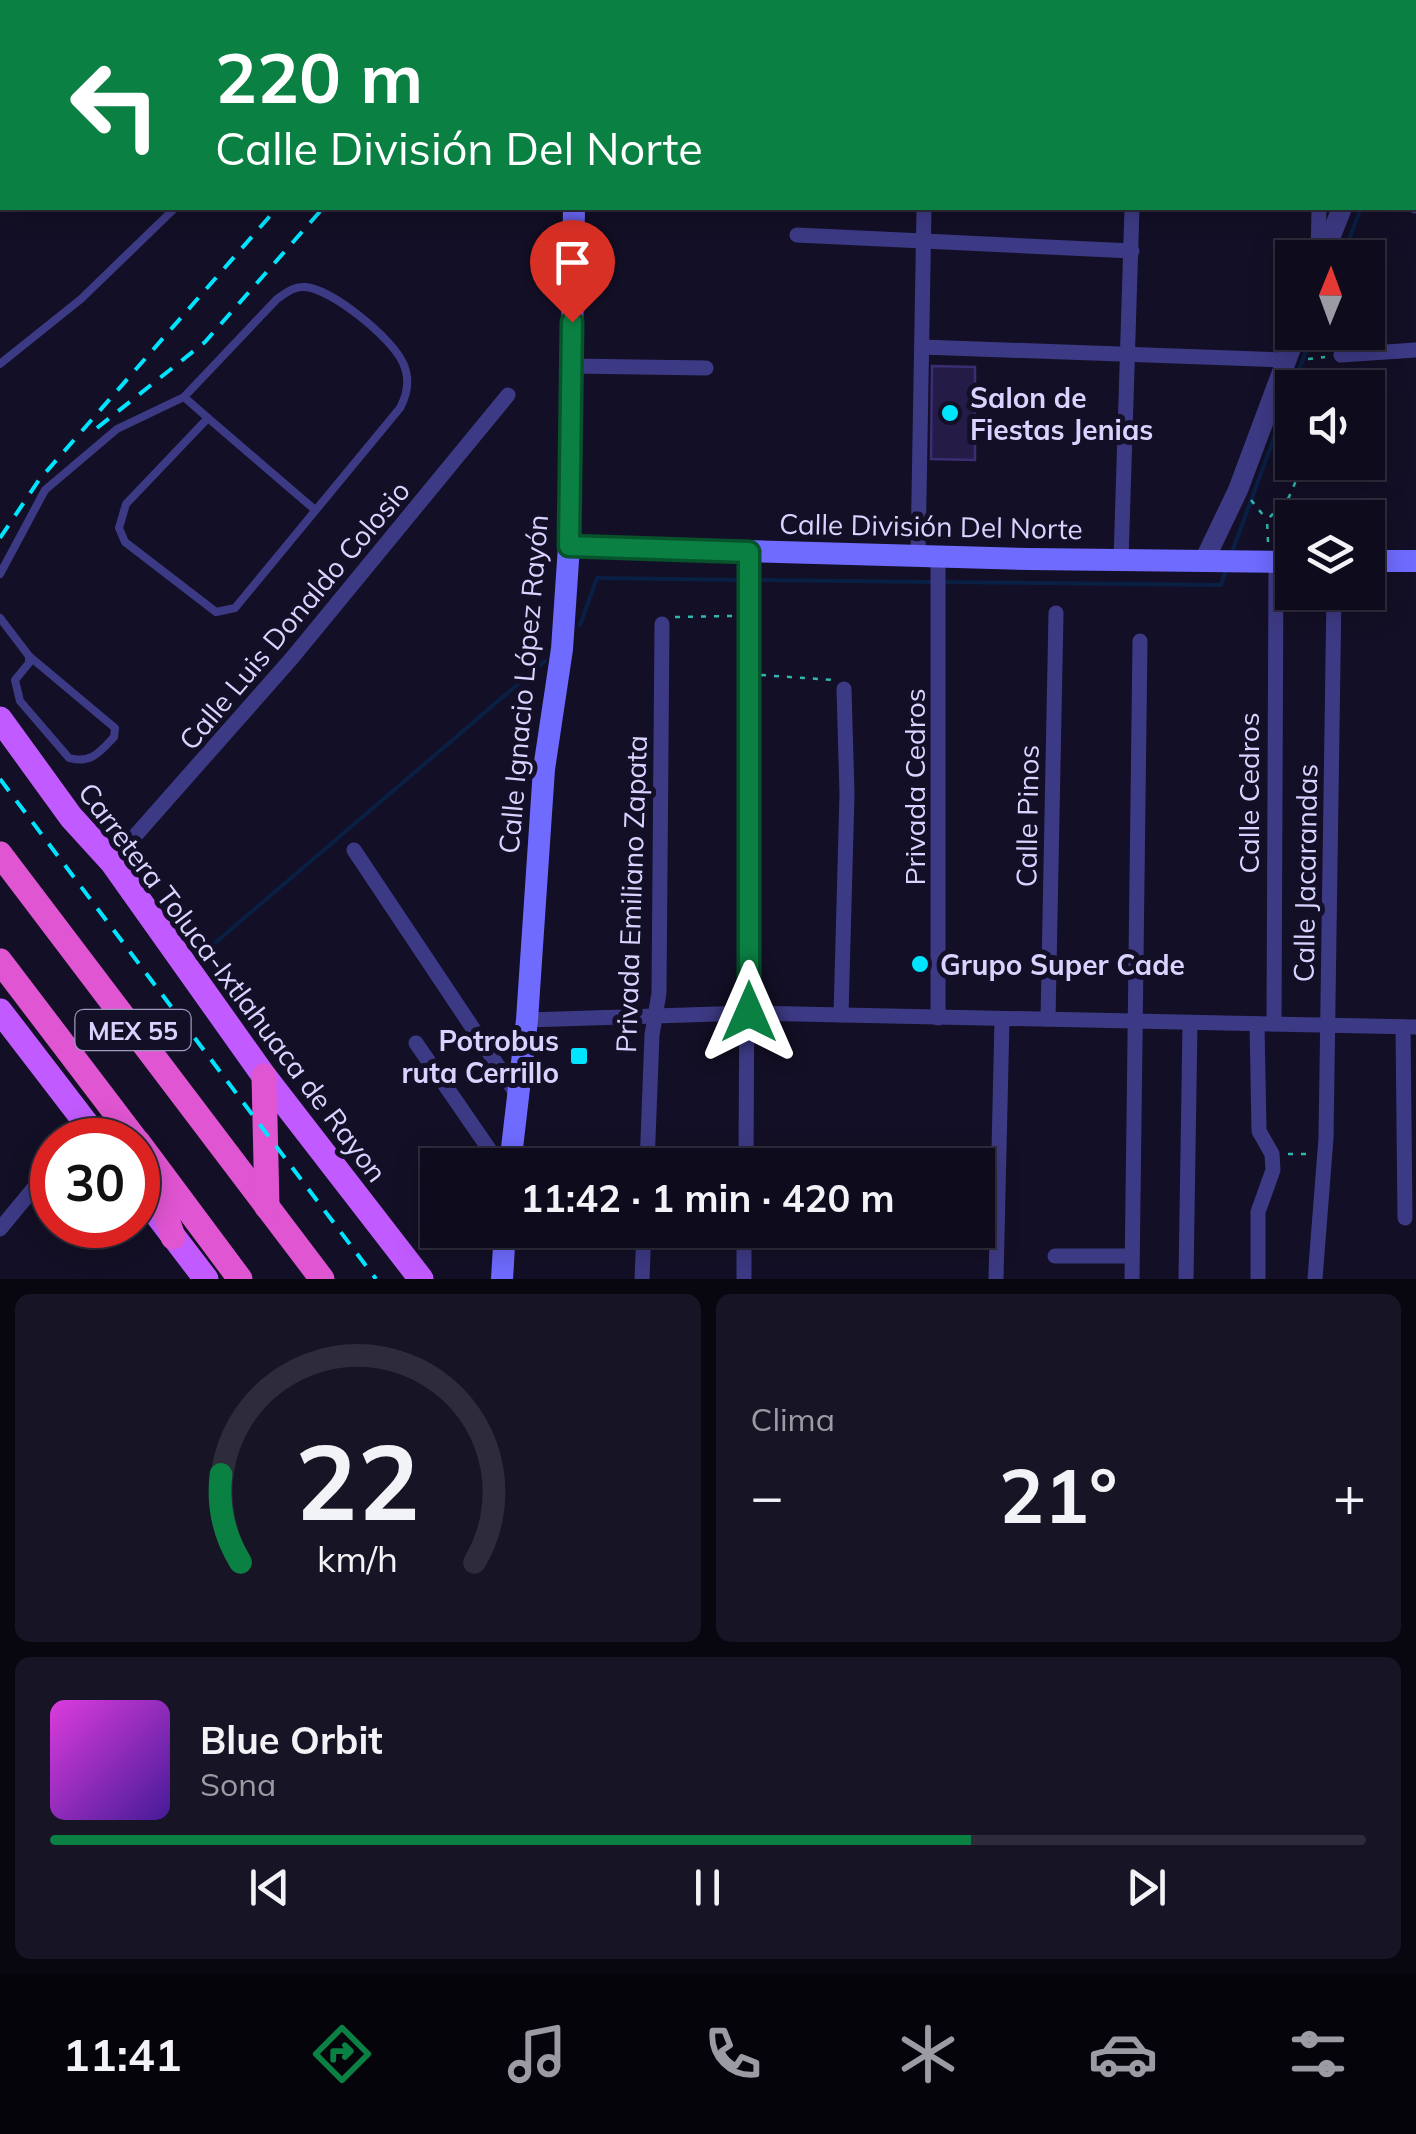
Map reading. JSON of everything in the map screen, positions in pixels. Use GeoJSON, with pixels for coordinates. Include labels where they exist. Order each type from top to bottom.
{"type":"FeatureCollection","features":[{"type":"Feature","properties":{"kind":"highway","name":"MEX 55"},"geometry":{"type":"LineString","coordinates":[[0,854],[322,1279]]}},
{"type":"Feature","properties":{"kind":"highway","name":"MEX 55"},"geometry":{"type":"LineString","coordinates":[[0,961],[119,1118]]}},
{"type":"Feature","properties":{"kind":"highway"},"geometry":{"type":"LineString","coordinates":[[264,1076],[266,1206]]}},
{"type":"Feature","properties":{"kind":"highway","name":"MEX 55"},"geometry":{"type":"LineString","coordinates":[[160,1172],[240,1279]]}},
{"type":"Feature","properties":{"kind":"highway"},"geometry":{"type":"LineString","coordinates":[[160,1201],[173,1237]]}},
{"type":"Feature","properties":{"kind":"main road","name":"Calle Ignacio López Rayón"},"geometry":{"type":"LineString","coordinates":[[512,1148],[527,1020],[544,770],[562,648],[569,546],[574,210]]}},
{"type":"Feature","properties":{"kind":"main road","name":"Calle División Del Norte"},"geometry":{"type":"LineString","coordinates":[[569,546],[749,559],[1275,562]]}},
{"type":"Feature","properties":{"kind":"main road"},"geometry":{"type":"LineString","coordinates":[[1385,561],[1416,561]]}},
{"type":"Feature","properties":{"kind":"main road","name":"Carretera Toluca-Ixtlahuaca de Rayon"},"geometry":{"type":"LineString","coordinates":[[0,719],[72,817],[112,862],[264,1076],[421,1279]]}},
{"type":"Feature","properties":{"kind":"main road"},"geometry":{"type":"LineString","coordinates":[[0,1011],[75,1118]]}},
{"type":"Feature","properties":{"kind":"main road"},"geometry":{"type":"LineString","coordinates":[[160,1220],[206,1279]]}},
{"type":"Feature","properties":{"kind":"main road"},"geometry":{"type":"LineString","coordinates":[[502,1279],[504,1248]]}},
{"type":"Feature","properties":{"kind":"street"},"geometry":{"type":"LineString","coordinates":[[924,210],[922,348],[932,560]]}},
{"type":"Feature","properties":{"kind":"street"},"geometry":{"type":"LineString","coordinates":[[1122,561],[1132,210]]}},
{"type":"Feature","properties":{"kind":"street"},"geometry":{"type":"LineString","coordinates":[[1319,210],[1320,240]]}},
{"type":"Feature","properties":{"kind":"street"},"geometry":{"type":"LineString","coordinates":[[1328,240],[1341,210]]}},
{"type":"Feature","properties":{"kind":"street"},"geometry":{"type":"LineString","coordinates":[[798,234],[1132,251]]}},
{"type":"Feature","properties":{"kind":"street"},"geometry":{"type":"LineString","coordinates":[[922,348],[1287,360]]}},
{"type":"Feature","properties":{"kind":"street"},"geometry":{"type":"LineString","coordinates":[[1220,561],[1238,490],[1291,350]]}},
{"type":"Feature","properties":{"kind":"street"},"geometry":{"type":"LineString","coordinates":[[1341,356],[1416,350]]}},
{"type":"Feature","properties":{"kind":"street"},"geometry":{"type":"LineString","coordinates":[[572,366],[706,368]]}},
{"type":"Feature","properties":{"kind":"street","name":"Calle Luis Donaldo Colosio"},"geometry":{"type":"LineString","coordinates":[[112,862],[353,586],[508,395]]}},
{"type":"Feature","properties":{"kind":"street"},"geometry":{"type":"LineString","coordinates":[[746,1148],[749,559]]}},
{"type":"Feature","properties":{"kind":"street","name":"Privada Cedros"},"geometry":{"type":"LineString","coordinates":[[932,560],[938,586],[938,1018]]}},
{"type":"Feature","properties":{"kind":"street","name":"Calle Cedros"},"geometry":{"type":"LineString","coordinates":[[1274,1024],[1283,610]]}},
{"type":"Feature","properties":{"kind":"street","name":"Calle Jacarandas"},"geometry":{"type":"LineString","coordinates":[[1315,1279],[1325,1154],[1334,610]]}},
{"type":"Feature","properties":{"kind":"street","name":"Calle Pinos"},"geometry":{"type":"LineString","coordinates":[[1048,1019],[1056,614]]}},
{"type":"Feature","properties":{"kind":"street","name":"Privada Emiliano Zapata"},"geometry":{"type":"LineString","coordinates":[[648,1148],[659,994],[662,624]]}},
{"type":"Feature","properties":{"kind":"street"},"geometry":{"type":"LineString","coordinates":[[1132,1279],[1140,641]]}},
{"type":"Feature","properties":{"kind":"street"},"geometry":{"type":"LineString","coordinates":[[841,1014],[847,794],[844,689]]}},
{"type":"Feature","properties":{"kind":"street"},"geometry":{"type":"LineString","coordinates":[[354,850],[518,1096]]}},
{"type":"Feature","properties":{"kind":"street"},"geometry":{"type":"LineString","coordinates":[[527,1020],[749,1012],[1409,1027],[1404,1218]]}},
{"type":"Feature","properties":{"kind":"street"},"geometry":{"type":"LineString","coordinates":[[996,1279],[1002,1019]]}},
{"type":"Feature","properties":{"kind":"street"},"geometry":{"type":"LineString","coordinates":[[1186,1279],[1190,1024]]}},
{"type":"Feature","properties":{"kind":"street"},"geometry":{"type":"LineString","coordinates":[[1257,1024],[1259,1132],[1272,1154],[1273,1170],[1258,1212],[1258,1279]]}},
{"type":"Feature","properties":{"kind":"street"},"geometry":{"type":"LineString","coordinates":[[416,1043],[488,1148]]}},
{"type":"Feature","properties":{"kind":"street"},"geometry":{"type":"LineString","coordinates":[[2,1227],[30,1193]]}},
{"type":"Feature","properties":{"kind":"street"},"geometry":{"type":"LineString","coordinates":[[642,1279],[643,1248]]}},
{"type":"Feature","properties":{"kind":"street"},"geometry":{"type":"LineString","coordinates":[[744,1248],[744,1279]]}},
{"type":"Feature","properties":{"kind":"street"},"geometry":{"type":"LineString","coordinates":[[1054,1256],[1132,1256]]}},
{"type":"Feature","properties":{"kind":"lane"},"geometry":{"type":"LineString","coordinates":[[0,364],[81,299],[173,210]]}},
{"type":"Feature","properties":{"kind":"lane"},"geometry":{"type":"LineString","coordinates":[[0,574],[45,490],[117,429],[184,397],[277,299],[294,288],[321,290],[334,298],[383,337],[403,361],[407,376],[405,398],[235,608],[224,612],[216,612],[125,542],[118,528],[126,504],[208,418]]}},
{"type":"Feature","properties":{"kind":"lane"},"geometry":{"type":"LineString","coordinates":[[184,397],[314,509]]}},
{"type":"Feature","properties":{"kind":"lane"},"geometry":{"type":"LineString","coordinates":[[0,618],[30,656],[115,728],[114,737],[94,757],[80,761],[68,758],[20,701],[15,680],[30,656]]}},
{"type":"Feature","properties":{"kind":"path"},"geometry":{"type":"LineString","coordinates":[[1333,370],[1341,356]]}},
{"type":"Feature","properties":{"kind":"path"},"geometry":{"type":"LineString","coordinates":[[1275,548],[1266,535],[1267,520],[1289,497],[1296,480]]}},
{"type":"Feature","properties":{"kind":"path"},"geometry":{"type":"LineString","coordinates":[[1256,505],[1267,520]]}},
{"type":"Feature","properties":{"kind":"path"},"geometry":{"type":"LineString","coordinates":[[662,624],[673,616],[748,616]]}},
{"type":"Feature","properties":{"kind":"path"},"geometry":{"type":"LineString","coordinates":[[750,674],[823,677],[837,681],[844,689]]}},
{"type":"Feature","properties":{"kind":"path"},"geometry":{"type":"LineString","coordinates":[[1272,1154],[1325,1154]]}},
{"type":"Feature","properties":{"kind":"building","name":"Salon de Fiestas Jenias"},"geometry":{"type":"Polygon","coordinates":[[[932,366],[975,367],[975,460],[931,459],[932,366]]]}},
{"type":"Feature","properties":{"kind":"waterway"},"geometry":{"type":"LineString","coordinates":[[1349,240],[1360,210]]}},
{"type":"Feature","properties":{"kind":"waterway"},"geometry":{"type":"LineString","coordinates":[[1232,552],[1306,350]]}},
{"type":"Feature","properties":{"kind":"waterway"},"geometry":{"type":"LineString","coordinates":[[941,582],[1221,585],[1226,570]]}},
{"type":"Feature","properties":{"kind":"waterway"},"geometry":{"type":"LineString","coordinates":[[580,625],[597,578],[742,580]]}},
{"type":"Feature","properties":{"kind":"waterway"},"geometry":{"type":"LineString","coordinates":[[751,580],[932,582]]}},
{"type":"Feature","properties":{"kind":"waterway"},"geometry":{"type":"LineString","coordinates":[[208,949],[545,661]]}},
{"type":"Feature","properties":{"kind":"railway"},"geometry":{"type":"LineString","coordinates":[[0,538],[39,480],[275,210]]}},
{"type":"Feature","properties":{"kind":"railway"},"geometry":{"type":"LineString","coordinates":[[97,428],[205,342],[321,210]]}},
{"type":"Feature","properties":{"kind":"railway"},"geometry":{"type":"LineString","coordinates":[[0,779],[376,1279]]}},
{"type":"Feature","properties":{"kind":"place","name":"Salon de Fiestas Jenias"},"geometry":{"type":"Point","coordinates":[950,413]}},
{"type":"Feature","properties":{"kind":"place","name":"Grupo Super Cade"},"geometry":{"type":"Point","coordinates":[920,964]}},
{"type":"Feature","properties":{"kind":"place","name":"Potrobus ruta Cerrillo"},"geometry":{"type":"Point","coordinates":[579,1056]}},
{"type":"Feature","properties":{"kind":"route"},"geometry":{"type":"LineString","coordinates":[[572,322],[569,546],[749,552],[749,1012]]}}]}
